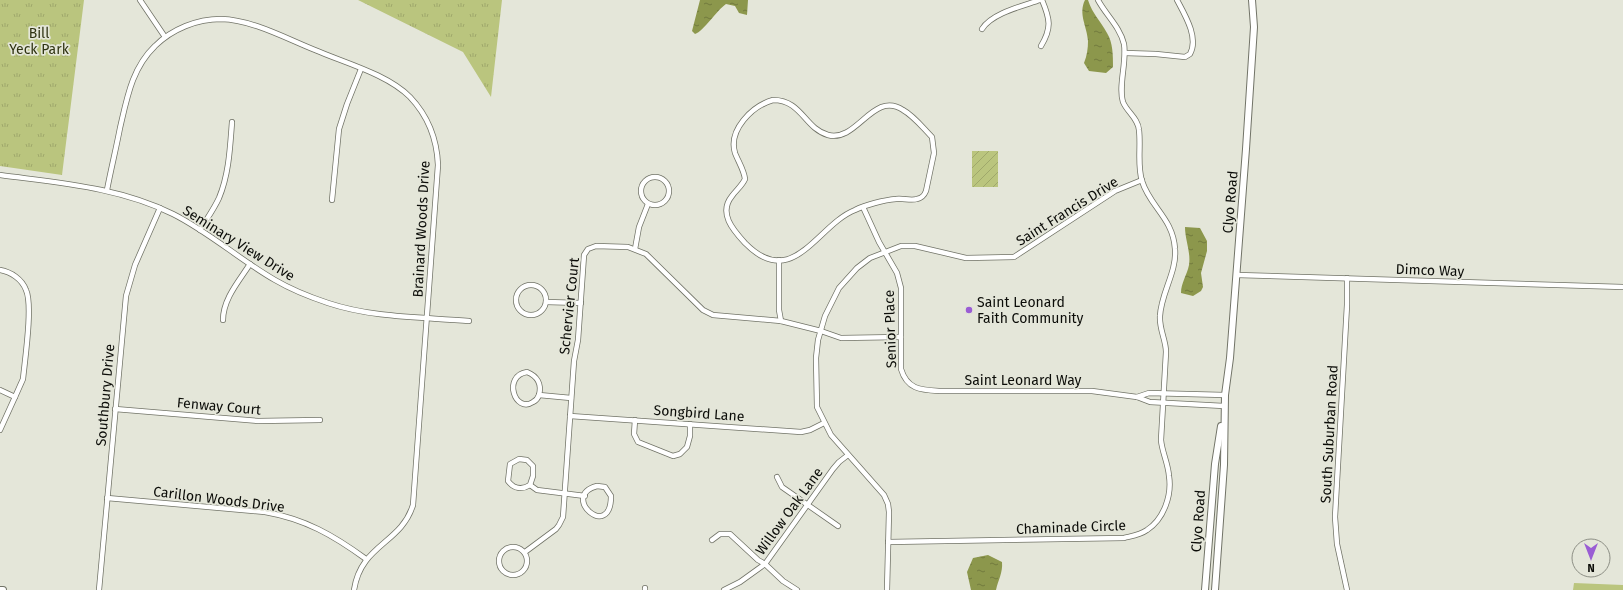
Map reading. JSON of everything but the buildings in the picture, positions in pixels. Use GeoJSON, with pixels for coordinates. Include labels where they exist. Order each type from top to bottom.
{"type":"FeatureCollection","features":[{"type":"Feature","properties":{"kind":"street"},"geometry":{"type":"LineString","coordinates":[[140,0],[165,37]]}},
{"type":"Feature","properties":{"kind":"street"},"geometry":{"type":"LineString","coordinates":[[982,29],[989,20],[996,16],[1041,0],[1050,24],[1047,36],[1041,46]]}},
{"type":"Feature","properties":{"kind":"street","name":"Chaminade Circle"},"geometry":{"type":"LineString","coordinates":[[888,542],[1116,539],[1136,536],[1148,530],[1163,512],[1168,499],[1170,485],[1162,447],[1166,342],[1160,326],[1160,317],[1174,263],[1175,250],[1170,226],[1150,197],[1142,180],[1139,129],[1137,122],[1125,107],[1122,98],[1125,53],[1121,34],[1098,0]]}},
{"type":"Feature","properties":{"kind":"street"},"geometry":{"type":"LineString","coordinates":[[1125,53],[1185,57],[1190,54],[1192,46],[1190,28],[1177,0]]}},
{"type":"Feature","properties":{"kind":"street","name":"Clyo Road"},"geometry":{"type":"LineString","coordinates":[[1215,590],[1224,465],[1224,395],[1230,358],[1237,275],[1254,27],[1252,0]]}},
{"type":"Feature","properties":{"kind":"street","name":"Brainard Woods Drive"},"geometry":{"type":"LineString","coordinates":[[107,190],[131,81],[138,67],[148,53],[165,37],[188,25],[200,21],[230,20],[252,25],[361,69],[392,83],[409,96],[424,115],[434,140],[438,165],[413,505],[401,527],[366,559],[358,575],[354,590]]}},
{"type":"Feature","properties":{"kind":"street"},"geometry":{"type":"LineString","coordinates":[[332,200],[339,129],[361,69]]}},
{"type":"Feature","properties":{"kind":"street"},"geometry":{"type":"LineString","coordinates":[[773,100],[782,100],[796,107],[817,130],[828,135],[835,136],[850,131],[876,109],[891,106],[904,110],[932,138],[934,145],[934,158],[926,191],[923,196],[916,199],[896,199],[863,207],[848,213],[799,254],[792,258],[779,260],[758,254],[745,243],[729,223],[726,212],[728,201],[745,179],[735,152],[734,140],[743,121],[762,104],[773,100]]}},
{"type":"Feature","properties":{"kind":"street"},"geometry":{"type":"LineString","coordinates":[[200,230],[215,206],[225,180],[229,158],[232,122]]}},
{"type":"Feature","properties":{"kind":"street","name":"Seminary View Drive"},"geometry":{"type":"LineString","coordinates":[[0,174],[107,190],[140,200],[160,208],[200,230],[250,264],[292,289],[330,304],[369,313],[469,321]]}},
{"type":"Feature","properties":{"kind":"street"},"geometry":{"type":"LineString","coordinates":[[653,176],[667,183],[669,187],[669,195],[660,204],[648,204],[642,198],[640,190],[643,182],[653,176]]}},
{"type":"Feature","properties":{"kind":"street","name":"Saint Francis Drive"},"geometry":{"type":"LineString","coordinates":[[887,590],[888,504],[884,495],[831,435],[816,407],[816,358],[821,331],[825,316],[839,288],[857,268],[870,258],[901,246],[915,246],[966,258],[1014,257],[1115,192],[1142,180]]}},
{"type":"Feature","properties":{"kind":"street"},"geometry":{"type":"LineString","coordinates":[[635,249],[639,227],[648,204]]}},
{"type":"Feature","properties":{"kind":"street","name":"Senior Place"},"geometry":{"type":"LineString","coordinates":[[863,207],[879,242],[897,273],[901,288],[901,369],[903,376],[910,385]]}},
{"type":"Feature","properties":{"kind":"street","name":"Southbury Drive"},"geometry":{"type":"LineString","coordinates":[[99,590],[126,296],[135,265],[160,208]]}},
{"type":"Feature","properties":{"kind":"street","name":"Schervier Court"},"geometry":{"type":"LineString","coordinates":[[525,552],[560,525],[563,517],[584,255],[588,249],[596,246],[635,249],[651,258],[707,313],[719,317],[781,321],[821,331],[841,338],[901,336]]}},
{"type":"Feature","properties":{"kind":"street"},"geometry":{"type":"LineString","coordinates":[[779,260],[779,310],[781,321]]}},
{"type":"Feature","properties":{"kind":"street"},"geometry":{"type":"LineString","coordinates":[[223,320],[223,314],[228,299],[250,264]]}},
{"type":"Feature","properties":{"kind":"street"},"geometry":{"type":"LineString","coordinates":[[0,270],[10,273],[19,280],[25,286],[29,297],[23,379],[0,430]]}},
{"type":"Feature","properties":{"kind":"street","name":"Dimco Way"},"geometry":{"type":"LineString","coordinates":[[1237,275],[1623,287]]}},
{"type":"Feature","properties":{"kind":"street","name":"South Suburban Road"},"geometry":{"type":"LineString","coordinates":[[1347,278],[1347,305],[1335,517],[1337,544],[1348,590]]}},
{"type":"Feature","properties":{"kind":"street"},"geometry":{"type":"LineString","coordinates":[[525,286],[536,286],[545,294],[546,302],[542,309],[535,314],[527,314],[517,306],[519,291],[525,286]]}},
{"type":"Feature","properties":{"kind":"street"},"geometry":{"type":"LineString","coordinates":[[546,302],[581,303]]}},
{"type":"Feature","properties":{"kind":"street"},"geometry":{"type":"LineString","coordinates":[[527,372],[535,376],[539,382],[539,395],[530,404],[518,402],[514,392],[514,382],[516,377],[527,372]]}},
{"type":"Feature","properties":{"kind":"street","name":"Saint Leonard Way"},"geometry":{"type":"LineString","coordinates":[[910,385],[916,389],[925,390],[1092,391],[1137,397],[1150,402],[1224,406]]}},
{"type":"Feature","properties":{"kind":"street"},"geometry":{"type":"LineString","coordinates":[[0,390],[15,397]]}},
{"type":"Feature","properties":{"kind":"street","name":"Saint Leonard Way"},"geometry":{"type":"LineString","coordinates":[[1137,397],[1149,393],[1224,395]]}},
{"type":"Feature","properties":{"kind":"street"},"geometry":{"type":"LineString","coordinates":[[539,395],[572,398]]}},
{"type":"Feature","properties":{"kind":"street","name":"Clyo Road"},"geometry":{"type":"LineString","coordinates":[[1205,590],[1215,464],[1224,406]]}},
{"type":"Feature","properties":{"kind":"street","name":"Fenway Court"},"geometry":{"type":"LineString","coordinates":[[115,408],[258,421],[320,420]]}},
{"type":"Feature","properties":{"kind":"street","name":"Songbird Lane"},"geometry":{"type":"LineString","coordinates":[[570,416],[801,432],[810,430],[824,423]]}},
{"type":"Feature","properties":{"kind":"street"},"geometry":{"type":"LineString","coordinates":[[635,420],[634,434],[638,442],[673,456],[680,454],[687,447],[690,436],[690,424]]}},
{"type":"Feature","properties":{"kind":"street","name":"Willow Oak Lane"},"geometry":{"type":"LineString","coordinates":[[724,590],[740,582],[765,564],[833,469],[848,455]]}},
{"type":"Feature","properties":{"kind":"street"},"geometry":{"type":"LineString","coordinates":[[523,459],[531,462],[533,466],[533,476],[530,485],[527,487],[518,488],[511,485],[508,481],[510,464],[515,460],[523,459]]}},
{"type":"Feature","properties":{"kind":"street"},"geometry":{"type":"LineString","coordinates":[[777,476],[782,487],[838,526]]}},
{"type":"Feature","properties":{"kind":"street"},"geometry":{"type":"LineString","coordinates":[[530,485],[537,490],[565,492],[585,496]]}},
{"type":"Feature","properties":{"kind":"street"},"geometry":{"type":"LineString","coordinates":[[593,487],[605,487],[612,496],[609,509],[604,515],[591,514],[585,507],[585,496],[589,489],[593,487]]}},
{"type":"Feature","properties":{"kind":"street","name":"Carillon Woods Drive"},"geometry":{"type":"LineString","coordinates":[[107,498],[265,512],[280,515],[308,524],[330,534],[366,559]]}},
{"type":"Feature","properties":{"kind":"street"},"geometry":{"type":"LineString","coordinates":[[712,540],[720,534],[730,534],[783,581],[797,590]]}},
{"type":"Feature","properties":{"kind":"street"},"geometry":{"type":"LineString","coordinates":[[517,547],[525,552],[528,560],[526,568],[519,574],[507,574],[501,567],[499,558],[501,554],[508,548],[517,547]]}},
{"type":"Feature","properties":{"kind":"green space","name":"Bill Yeck Park"},"geometry":{"type":"Polygon","coordinates":[[[0,0],[84,0],[62,175],[0,166],[0,0]]]}},
{"type":"Feature","properties":{"kind":"green space"},"geometry":{"type":"Polygon","coordinates":[[[358,0],[502,0],[491,97],[463,52],[358,0]]]}},
{"type":"Feature","properties":{"kind":"green space"},"geometry":{"type":"Polygon","coordinates":[[[972,151],[998,151],[998,187],[972,187],[972,151]]]}},
{"type":"Feature","properties":{"kind":"green space"},"geometry":{"type":"Polygon","coordinates":[[[1574,583],[1623,585],[1623,590],[1573,590],[1574,583]]]}},
{"type":"Feature","properties":{"kind":"water"},"geometry":{"type":"Polygon","coordinates":[[[700,0],[748,0],[747,15],[739,13],[735,6],[726,4],[699,32],[695,34],[692,31],[700,0]]]}},
{"type":"Feature","properties":{"kind":"water"},"geometry":{"type":"Polygon","coordinates":[[[1085,0],[1088,0],[1112,45],[1113,67],[1106,73],[1089,71],[1084,63],[1088,41],[1082,10],[1085,0]]]}},
{"type":"Feature","properties":{"kind":"water"},"geometry":{"type":"Polygon","coordinates":[[[1185,227],[1200,228],[1207,241],[1207,251],[1201,273],[1203,287],[1201,291],[1193,296],[1181,293],[1189,265],[1189,251],[1185,227]]]}},
{"type":"Feature","properties":{"kind":"water"},"geometry":{"type":"Polygon","coordinates":[[[988,555],[1002,562],[1001,573],[996,590],[971,590],[967,572],[973,558],[988,555]]]}},
{"type":"Feature","properties":{"kind":"place","name":"Saint Leonard Faith Community"},"geometry":{"type":"Point","coordinates":[969,310]}}]}
